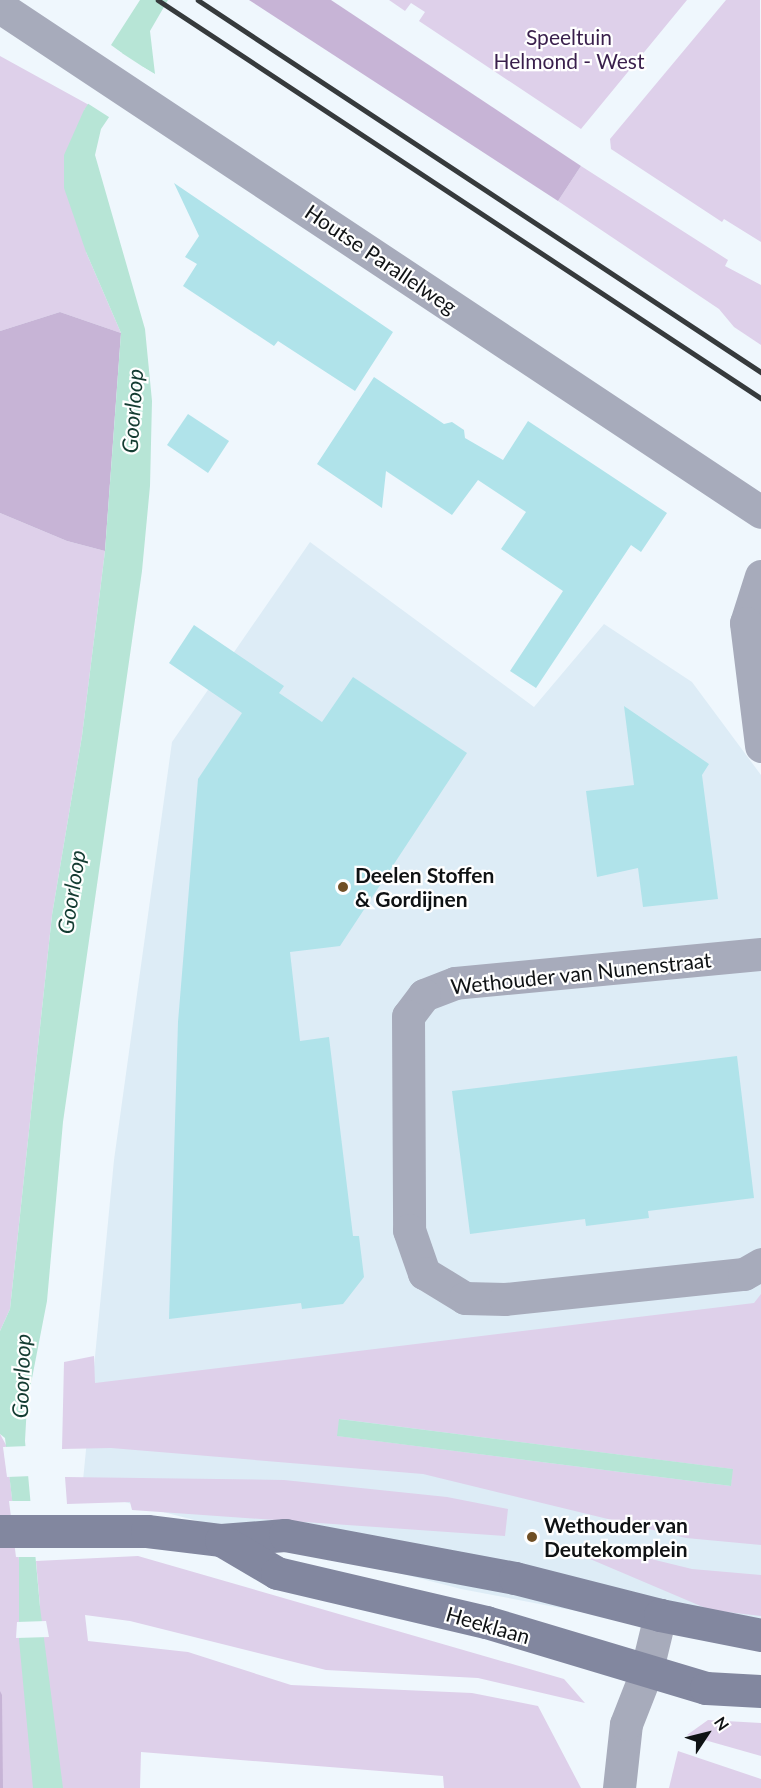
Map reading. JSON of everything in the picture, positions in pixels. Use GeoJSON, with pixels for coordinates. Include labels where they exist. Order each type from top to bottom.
{"type":"FeatureCollection","features":[{"type":"Feature","properties":{"kind":"main road","name":"Heeklaan"},"geometry":{"type":"LineString","coordinates":[[0,1531],[147,1531],[221,1540],[285,1534],[515,1578],[660,1615],[761,1635]]}},
{"type":"Feature","properties":{"kind":"main road","name":"Heeklaan"},"geometry":{"type":"LineString","coordinates":[[221,1540],[277,1573],[486,1622],[646,1673],[706,1688],[761,1691]]}},
{"type":"Feature","properties":{"kind":"street","name":"Houtse Parallelweg"},"geometry":{"type":"LineString","coordinates":[[0,7],[761,512]]}},
{"type":"Feature","properties":{"kind":"street"},"geometry":{"type":"LineString","coordinates":[[761,576],[746,623],[761,746]]}},
{"type":"Feature","properties":{"kind":"street","name":"Wethouder van Nunenstraat"},"geometry":{"type":"LineString","coordinates":[[761,954],[455,983],[424,995],[408,1016],[409,1230],[424,1273],[465,1298],[505,1299],[744,1274],[761,1264]]}},
{"type":"Feature","properties":{"kind":"street"},"geometry":{"type":"LineString","coordinates":[[619,1788],[626,1724],[646,1673],[660,1615]]}},
{"type":"Feature","properties":{"kind":"shaded area"},"geometry":{"type":"Polygon","coordinates":[[[249,0],[331,0],[581,166],[558,201],[249,0]]]}},
{"type":"Feature","properties":{"kind":"shaded area"},"geometry":{"type":"Polygon","coordinates":[[[60,312],[121,333],[105,551],[67,541],[0,513],[0,331],[60,312]]]}},
{"type":"Feature","properties":{"kind":"shaded area"},"geometry":{"type":"Polygon","coordinates":[[[310,542],[534,707],[604,624],[692,682],[761,775],[761,1646],[461,1589],[82,1491],[114,1160],[172,742],[310,542]]]}},
{"type":"Feature","properties":{"kind":"shaded area"},"geometry":{"type":"Polygon","coordinates":[[[0,1691],[2,1695],[3,1788],[0,1788],[0,1691]]]}},
{"type":"Feature","properties":{"kind":"green space","name":"Speeltuin Helmond - West"},"geometry":{"type":"Polygon","coordinates":[[[389,0],[687,0],[581,129],[419,21],[425,12],[411,3],[405,11],[389,0]]]}},
{"type":"Feature","properties":{"kind":"green space"},"geometry":{"type":"Polygon","coordinates":[[[726,0],[760,0],[761,242],[724,219],[722,222],[611,149],[610,139],[726,0]]]}},
{"type":"Feature","properties":{"kind":"green space"},"geometry":{"type":"Polygon","coordinates":[[[0,56],[89,105],[84,110],[86,252],[121,333],[60,312],[0,331],[0,56]]]}},
{"type":"Feature","properties":{"kind":"green space"},"geometry":{"type":"Polygon","coordinates":[[[581,166],[728,260],[725,266],[761,285],[761,345],[734,327],[719,309],[558,201],[581,166]]]}},
{"type":"Feature","properties":{"kind":"green space"},"geometry":{"type":"Polygon","coordinates":[[[0,513],[67,541],[105,551],[82,736],[52,915],[10,1309],[0,1331],[0,513]]]}},
{"type":"Feature","properties":{"kind":"green space"},"geometry":{"type":"Polygon","coordinates":[[[761,1294],[761,1545],[686,1538],[423,1474],[111,1448],[62,1449],[64,1362],[94,1356],[95,1383],[754,1303],[761,1294]],[[340,1419],[338,1436],[731,1486],[732,1469],[340,1419]]]}},
{"type":"Feature","properties":{"kind":"green space"},"geometry":{"type":"Polygon","coordinates":[[[0,1434],[6,1445],[19,1560],[20,1607],[40,1606],[36,1561],[138,1556],[564,1679],[585,1703],[478,1678],[326,1670],[130,1621],[85,1615],[88,1641],[188,1652],[291,1685],[472,1693],[538,1706],[581,1788],[444,1788],[443,1776],[141,1752],[140,1788],[0,1788],[0,1434]]]}},
{"type":"Feature","properties":{"kind":"green space"},"geometry":{"type":"Polygon","coordinates":[[[65,1477],[284,1480],[447,1497],[508,1509],[505,1536],[132,1510],[130,1502],[67,1504],[65,1477]]]}},
{"type":"Feature","properties":{"kind":"green space"},"geometry":{"type":"Polygon","coordinates":[[[594,1545],[692,1569],[761,1575],[761,1616],[710,1610],[590,1559],[594,1545]]]}},
{"type":"Feature","properties":{"kind":"green space"},"geometry":{"type":"Polygon","coordinates":[[[708,1720],[761,1723],[761,1756],[687,1735],[708,1720]]]}},
{"type":"Feature","properties":{"kind":"green space"},"geometry":{"type":"Polygon","coordinates":[[[678,1751],[761,1779],[761,1788],[669,1788],[678,1751]]]}},
{"type":"Feature","properties":{"kind":"water","name":"Goorloop"},"geometry":{"type":"Polygon","coordinates":[[[140,0],[168,0],[150,31],[155,74],[143,67],[101,129],[95,155],[145,329],[152,401],[150,486],[142,571],[63,1122],[47,1301],[27,1404],[25,1441],[40,1607],[63,1788],[33,1788],[19,1640],[19,1560],[5,1438],[0,1434],[0,1331],[10,1309],[52,915],[82,736],[105,551],[121,333],[86,252],[64,188],[64,155],[84,110],[122,53],[111,45],[140,0]]]}},
{"type":"Feature","properties":{"kind":"water"},"geometry":{"type":"Polygon","coordinates":[[[339,1419],[733,1469],[731,1486],[337,1436],[339,1419]]]}},
{"type":"Feature","properties":{"kind":"pier"},"geometry":{"type":"Polygon","coordinates":[[[108,44],[157,76],[144,71],[112,119],[87,103],[118,53],[108,44]]]}},
{"type":"Feature","properties":{"kind":"pier"},"geometry":{"type":"Polygon","coordinates":[[[28,1446],[32,1476],[7,1477],[3,1447],[28,1446]]]}},
{"type":"Feature","properties":{"kind":"pier"},"geometry":{"type":"Polygon","coordinates":[[[9,1501],[34,1501],[39,1557],[16,1557],[9,1501]]]}},
{"type":"Feature","properties":{"kind":"pier"},"geometry":{"type":"Polygon","coordinates":[[[46,1621],[49,1637],[16,1638],[17,1622],[46,1621]]]}},
{"type":"Feature","properties":{"kind":"building"},"geometry":{"type":"Polygon","coordinates":[[[174,183],[393,332],[355,391],[278,341],[274,346],[183,286],[197,264],[185,257],[199,236],[174,183]]]}},
{"type":"Feature","properties":{"kind":"building"},"geometry":{"type":"Polygon","coordinates":[[[374,377],[444,424],[452,422],[464,430],[465,438],[503,460],[528,421],[667,513],[641,552],[631,545],[536,688],[510,671],[563,591],[501,549],[526,512],[478,480],[452,515],[386,471],[382,508],[317,464],[374,377]]]}},
{"type":"Feature","properties":{"kind":"building"},"geometry":{"type":"Polygon","coordinates":[[[188,414],[229,441],[208,473],[167,445],[188,414]]]}},
{"type":"Feature","properties":{"kind":"building"},"geometry":{"type":"Polygon","coordinates":[[[194,625],[284,686],[279,693],[322,722],[353,677],[467,753],[340,946],[290,952],[300,1041],[329,1037],[353,1236],[359,1236],[364,1277],[343,1304],[302,1309],[301,1303],[169,1319],[178,1022],[198,779],[242,713],[169,663],[194,625]]]}},
{"type":"Feature","properties":{"kind":"building"},"geometry":{"type":"Polygon","coordinates":[[[624,706],[709,764],[702,775],[718,899],[643,907],[638,868],[597,877],[586,791],[634,785],[624,706]]]}},
{"type":"Feature","properties":{"kind":"building"},"geometry":{"type":"Polygon","coordinates":[[[737,1056],[754,1198],[648,1211],[649,1218],[586,1226],[585,1219],[470,1234],[452,1091],[737,1056]]]}},
{"type":"Feature","properties":{"kind":"railway"},"geometry":{"type":"LineString","coordinates":[[158,0],[761,398]]}},
{"type":"Feature","properties":{"kind":"railway"},"geometry":{"type":"LineString","coordinates":[[198,0],[761,372]]}},
{"type":"Feature","properties":{"kind":"place","name":"Deelen Stoffen & Gordijnen"},"geometry":{"type":"Point","coordinates":[343,887]}},
{"type":"Feature","properties":{"kind":"place","name":"Wethouder van Deutekomplein"},"geometry":{"type":"Point","coordinates":[532,1537]}}]}
